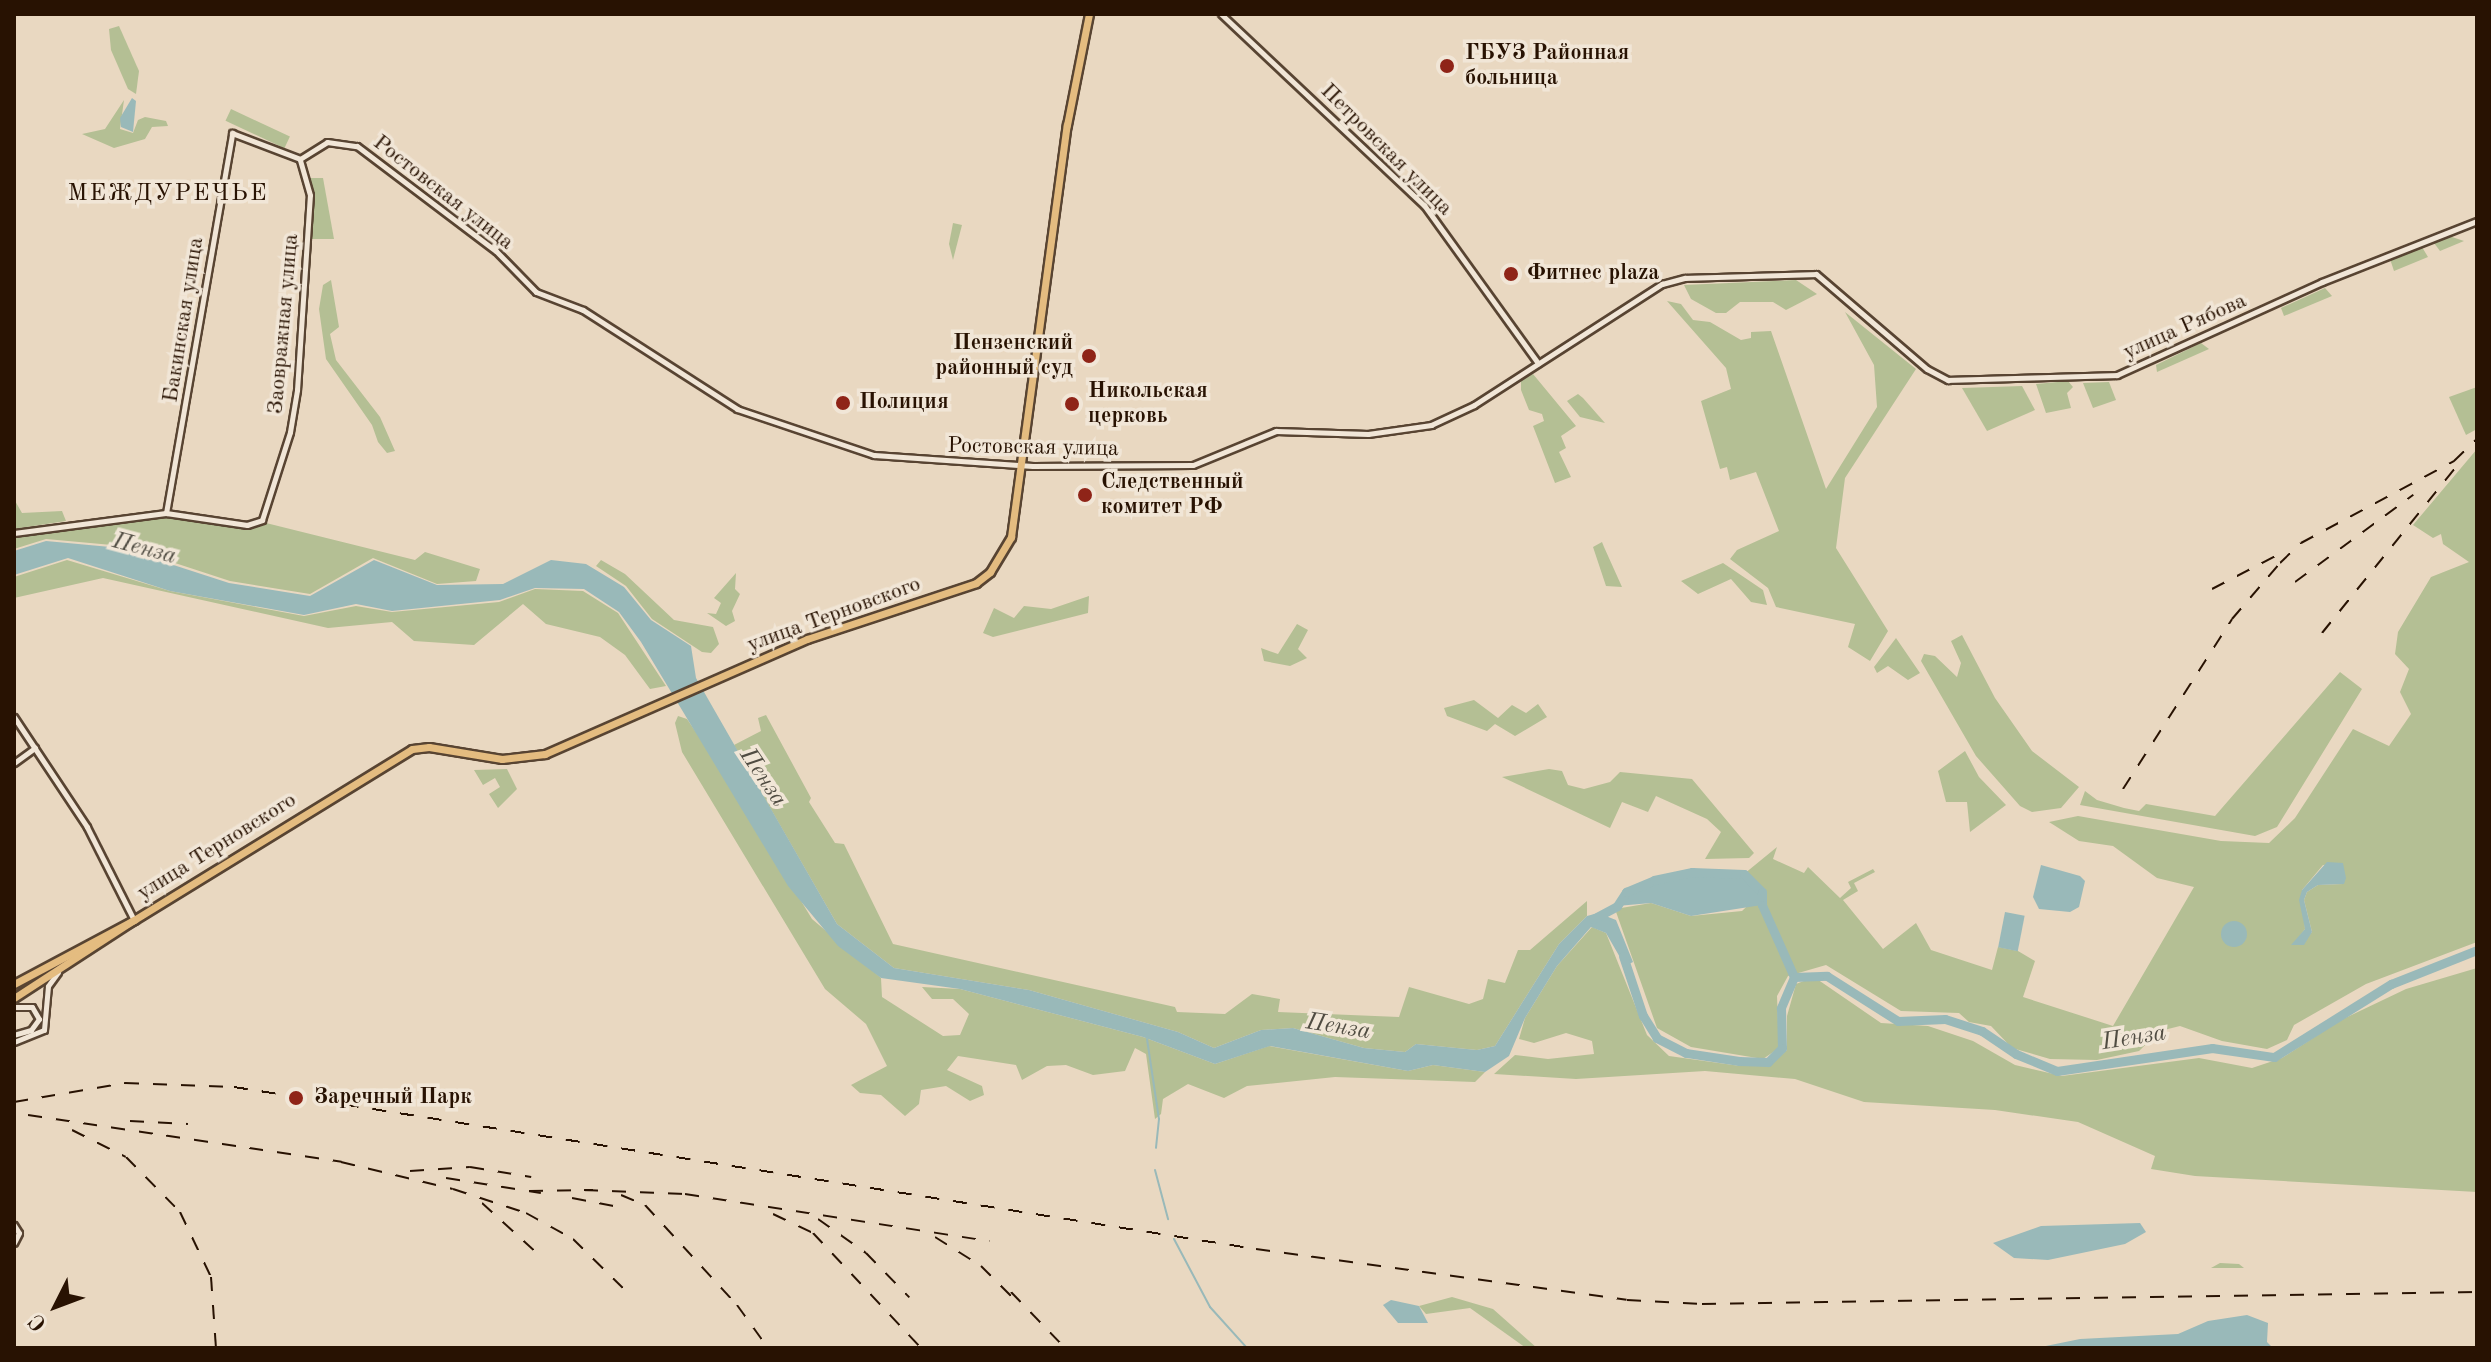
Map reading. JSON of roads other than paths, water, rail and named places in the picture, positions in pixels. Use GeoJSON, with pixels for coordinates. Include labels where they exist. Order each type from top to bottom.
{"type":"FeatureCollection","features":[{"type":"Feature","properties":{"kind":"main road","name":"улица Терновского"},"geometry":{"type":"LineString","coordinates":[[134,920],[412,749],[530,756],[647,711],[807,639],[976,583],[1005,555],[1021,466],[1067,125],[1089,14]]}},
{"type":"Feature","properties":{"kind":"main road"},"geometry":{"type":"LineString","coordinates":[[14,998],[134,920]]}},
{"type":"Feature","properties":{"kind":"main road"},"geometry":{"type":"LineString","coordinates":[[14,984],[134,920]]}},
{"type":"Feature","properties":{"kind":"street","name":"Петровская улица"},"geometry":{"type":"LineString","coordinates":[[1221,14],[1424,205],[1538,363]]}},
{"type":"Feature","properties":{"kind":"street","name":"Бакинская улица"},"geometry":{"type":"LineString","coordinates":[[166,513],[232,133],[300,159]]}},
{"type":"Feature","properties":{"kind":"street","name":"Ростовская улица"},"geometry":{"type":"LineString","coordinates":[[300,159],[327,142],[357,146],[496,251],[536,292],[583,310],[737,409],[874,455],[1021,466],[1193,465],[1276,431],[1368,434],[1431,425],[1474,405],[1662,284],[1783,275]]}},
{"type":"Feature","properties":{"kind":"street","name":"Заовражная улица"},"geometry":{"type":"LineString","coordinates":[[166,513],[247,525],[262,520],[290,432],[297,390],[310,195],[300,159]]}},
{"type":"Feature","properties":{"kind":"street","name":"улица Рябова"},"geometry":{"type":"LineString","coordinates":[[1783,275],[1816,274],[1927,369],[1948,380],[2117,375],[2322,282],[2477,221]]}},
{"type":"Feature","properties":{"kind":"street"},"geometry":{"type":"LineString","coordinates":[[14,533],[166,513]]}},
{"type":"Feature","properties":{"kind":"street"},"geometry":{"type":"LineString","coordinates":[[14,717],[87,827],[134,920]]}},
{"type":"Feature","properties":{"kind":"street"},"geometry":{"type":"LineString","coordinates":[[14,763],[35,748]]}},
{"type":"Feature","properties":{"kind":"street"},"geometry":{"type":"LineString","coordinates":[[14,1042],[44,1030],[48,986],[59,970]]}},
{"type":"Feature","properties":{"kind":"street"},"geometry":{"type":"LineString","coordinates":[[14,1007],[32,1007],[39,1019],[31,1030],[14,1035]]}},
{"type":"Feature","properties":{"kind":"street"},"geometry":{"type":"LineString","coordinates":[[14,1225],[16,1240]]}},
{"type":"Feature","properties":{"kind":"water"},"geometry":{"type":"Polygon","coordinates":[[[132,98],[136,101],[133,132],[121,127],[120,118],[132,98]]]}},
{"type":"Feature","properties":{"kind":"water"},"geometry":{"type":"Polygon","coordinates":[[[46,541],[121,548],[229,583],[310,596],[374,560],[437,585],[503,584],[551,560],[586,564],[624,587],[651,620],[691,646],[696,678],[837,924],[894,968],[1029,990],[1178,1032],[1214,1048],[1261,1030],[1293,1028],[1364,1048],[1405,1052],[1416,1044],[1477,1050],[1495,1046],[1559,944],[1587,916],[1598,913],[1616,920],[1633,962],[1625,966],[1606,933],[1591,927],[1557,966],[1525,1018],[1509,1056],[1485,1072],[1433,1065],[1408,1071],[1270,1046],[1215,1064],[1143,1037],[960,989],[881,978],[838,946],[788,886],[641,642],[619,612],[584,589],[535,588],[500,600],[392,611],[356,604],[304,615],[170,591],[68,558],[14,575],[14,551],[46,541]]]}},
{"type":"Feature","properties":{"kind":"water"},"geometry":{"type":"Polygon","coordinates":[[[2327,862],[2343,863],[2344,884],[2318,885],[2307,892],[2304,900],[2312,932],[2304,945],[2291,945],[2305,929],[2299,900],[2302,890],[2327,862]]]}},
{"type":"Feature","properties":{"kind":"water"},"geometry":{"type":"Polygon","coordinates":[[[2041,865],[2080,876],[2085,881],[2079,907],[2070,912],[2039,909],[2033,897],[2041,865]]]}},
{"type":"Feature","properties":{"kind":"water"},"geometry":{"type":"Polygon","coordinates":[[[1692,872],[1744,874],[1762,892],[1762,905],[1691,916],[1651,903],[1617,906],[1626,892],[1692,872]]]}},
{"type":"Feature","properties":{"kind":"water"},"geometry":{"type":"Polygon","coordinates":[[[2005,912],[2025,916],[2018,951],[1998,947],[2005,912]]]}},
{"type":"Feature","properties":{"kind":"water"},"geometry":{"type":"Polygon","coordinates":[[[2234,921],[2243,925],[2247,934],[2243,943],[2234,947],[2225,943],[2221,934],[2225,925],[2234,921]]]}},
{"type":"Feature","properties":{"kind":"water"},"geometry":{"type":"Polygon","coordinates":[[[2140,1223],[2146,1232],[2125,1244],[2048,1260],[2014,1258],[1993,1243],[2041,1226],[2140,1223]]]}},
{"type":"Feature","properties":{"kind":"water"},"geometry":{"type":"Polygon","coordinates":[[[1391,1300],[1419,1306],[1428,1323],[1398,1323],[1383,1305],[1391,1300]]]}},
{"type":"Feature","properties":{"kind":"water"},"geometry":{"type":"Polygon","coordinates":[[[2247,1315],[2268,1323],[2267,1342],[2273,1348],[2036,1348],[2080,1339],[2178,1334],[2208,1321],[2247,1315]]]}},
{"type":"Feature","properties":{"kind":"waterway"},"geometry":{"type":"LineString","coordinates":[[1593,919],[1617,906],[1626,892],[1654,880],[1692,872],[1744,874],[1762,892],[1762,905],[1794,977],[1781,1008],[1782,1048],[1768,1062],[1739,1061],[1686,1053],[1657,1038],[1643,1016],[1623,956]]}},
{"type":"Feature","properties":{"kind":"waterway","name":"Пенза"},"geometry":{"type":"LineString","coordinates":[[1794,977],[1827,976],[1898,1021],[1945,1019],[1982,1031],[2016,1054],[2057,1071],[2212,1048],[2274,1057],[2391,984],[2477,950]]}},
{"type":"Feature","properties":{"kind":"waterway"},"geometry":{"type":"LineString","coordinates":[[1147,1039],[1159,1119],[1156,1148]]}},
{"type":"Feature","properties":{"kind":"waterway"},"geometry":{"type":"LineString","coordinates":[[1155,1170],[1168,1219]]}},
{"type":"Feature","properties":{"kind":"waterway"},"geometry":{"type":"LineString","coordinates":[[1174,1239],[1210,1307],[1247,1348]]}},
{"type":"Feature","properties":{"kind":"railway"},"geometry":{"type":"LineString","coordinates":[[2123,789],[2232,619],[2280,563],[2301,543],[2454,461],[2477,439]]}},
{"type":"Feature","properties":{"kind":"railway"},"geometry":{"type":"LineString","coordinates":[[2322,633],[2459,463]]}},
{"type":"Feature","properties":{"kind":"railway"},"geometry":{"type":"LineString","coordinates":[[2295,582],[2413,495]]}},
{"type":"Feature","properties":{"kind":"railway"},"geometry":{"type":"LineString","coordinates":[[2212,589],[2283,552]]}},
{"type":"Feature","properties":{"kind":"railway"},"geometry":{"type":"LineString","coordinates":[[14,1102],[125,1083],[234,1087],[1256,1249],[1627,1300],[1702,1304],[2477,1292]]}},
{"type":"Feature","properties":{"kind":"railway"},"geometry":{"type":"LineString","coordinates":[[28,1115],[341,1162],[453,1189],[526,1213],[573,1239],[630,1295]]}},
{"type":"Feature","properties":{"kind":"railway"},"geometry":{"type":"LineString","coordinates":[[130,1121],[188,1124]]}},
{"type":"Feature","properties":{"kind":"railway"},"geometry":{"type":"LineString","coordinates":[[72,1130],[126,1157],[180,1212],[211,1277],[216,1348]]}},
{"type":"Feature","properties":{"kind":"railway"},"geometry":{"type":"LineString","coordinates":[[410,1171],[470,1167],[531,1177]]}},
{"type":"Feature","properties":{"kind":"railway"},"geometry":{"type":"LineString","coordinates":[[446,1178],[541,1193]]}},
{"type":"Feature","properties":{"kind":"railway"},"geometry":{"type":"LineString","coordinates":[[584,1190],[685,1194],[989,1241]]}},
{"type":"Feature","properties":{"kind":"railway"},"geometry":{"type":"LineString","coordinates":[[529,1191],[593,1190]]}},
{"type":"Feature","properties":{"kind":"railway"},"geometry":{"type":"LineString","coordinates":[[621,1195],[645,1205],[737,1305],[768,1348]]}},
{"type":"Feature","properties":{"kind":"railway"},"geometry":{"type":"LineString","coordinates":[[572,1198],[624,1208]]}},
{"type":"Feature","properties":{"kind":"railway"},"geometry":{"type":"LineString","coordinates":[[482,1203],[538,1254]]}},
{"type":"Feature","properties":{"kind":"railway"},"geometry":{"type":"LineString","coordinates":[[773,1214],[813,1233],[921,1348]]}},
{"type":"Feature","properties":{"kind":"railway"},"geometry":{"type":"LineString","coordinates":[[818,1219],[866,1253],[909,1297]]}},
{"type":"Feature","properties":{"kind":"railway"},"geometry":{"type":"LineString","coordinates":[[935,1237],[981,1266],[1017,1302]]}},
{"type":"Feature","properties":{"kind":"railway"},"geometry":{"type":"LineString","coordinates":[[1011,1292],[1065,1348]]}},
{"type":"Feature","properties":{"kind":"place","name":"ГБУЗ Районная больница"},"geometry":{"type":"Point","coordinates":[1447,66]}},
{"type":"Feature","properties":{"kind":"place","name":"Фитнес plaza"},"geometry":{"type":"Point","coordinates":[1511,274]}},
{"type":"Feature","properties":{"kind":"place","name":"Пензенский районный суд"},"geometry":{"type":"Point","coordinates":[1089,356]}},
{"type":"Feature","properties":{"kind":"place","name":"Полиция"},"geometry":{"type":"Point","coordinates":[843,403]}},
{"type":"Feature","properties":{"kind":"place","name":"Никольская церковь"},"geometry":{"type":"Point","coordinates":[1072,404]}},
{"type":"Feature","properties":{"kind":"place","name":"Следственный комитет РФ"},"geometry":{"type":"Point","coordinates":[1085,495]}},
{"type":"Feature","properties":{"kind":"place","name":"Заречный Парк"},"geometry":{"type":"Point","coordinates":[296,1098]}},
{"type":"Feature","properties":{"kind":"district","name":"МЕЖДУРЕЧЬЕ"},"geometry":{"type":"Point","coordinates":[168,195]}}]}
